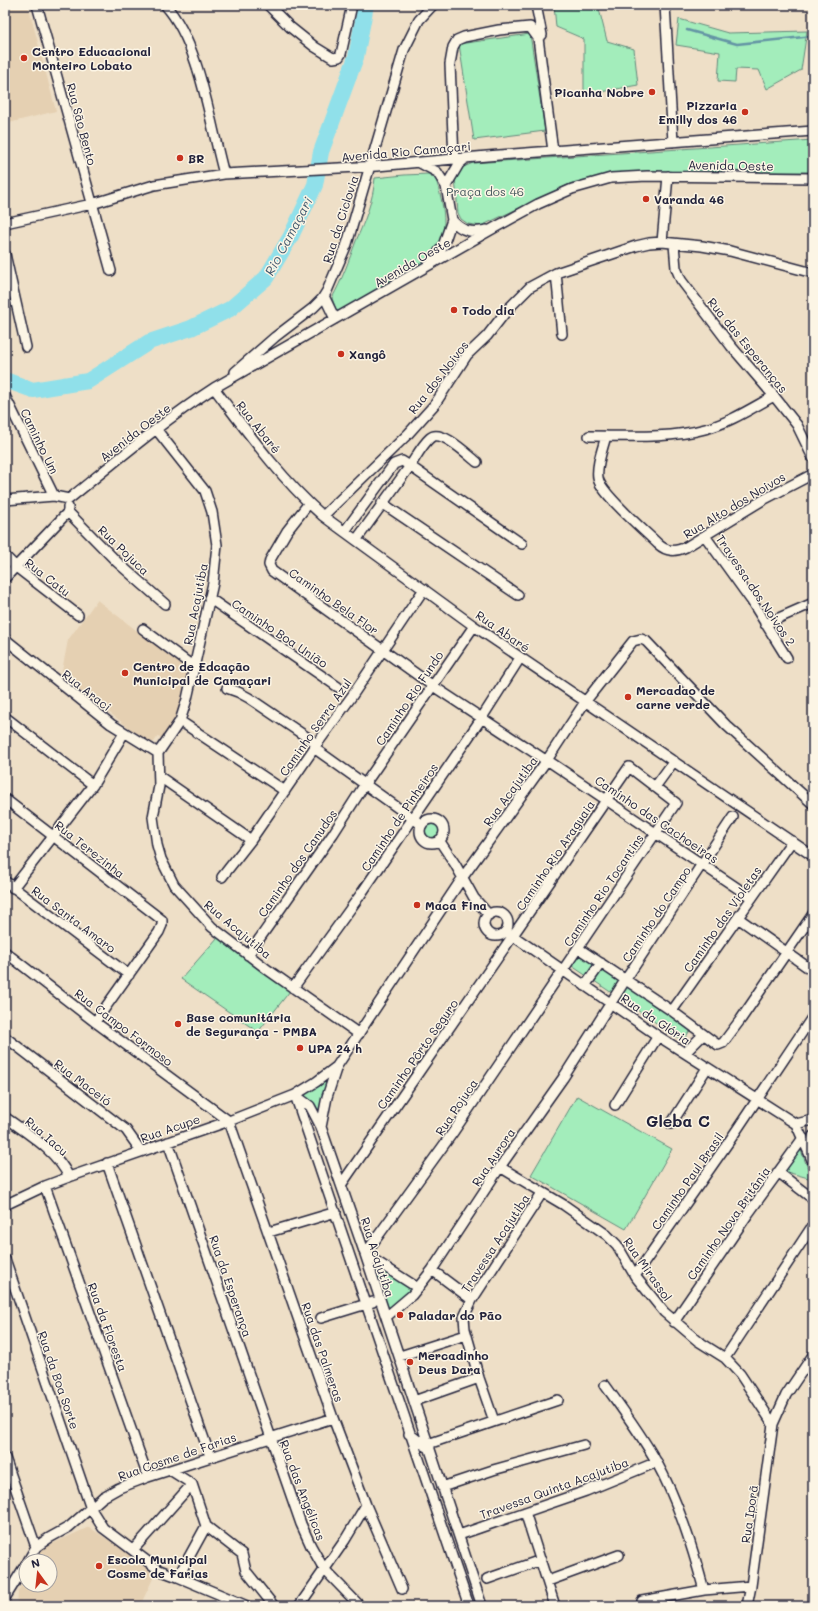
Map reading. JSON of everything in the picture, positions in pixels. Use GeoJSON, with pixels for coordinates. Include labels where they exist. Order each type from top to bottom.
{"type":"FeatureCollection","features":[{"type":"Feature","properties":{"kind":"street","name":"Rua São Bento"},"geometry":{"type":"LineString","coordinates":[[37,5],[110,271]]}},
{"type":"Feature","properties":{"kind":"street"},"geometry":{"type":"LineString","coordinates":[[165,5],[170,10],[184,35],[197,64],[224,174]]}},
{"type":"Feature","properties":{"kind":"street"},"geometry":{"type":"LineString","coordinates":[[268,5],[290,27],[310,43],[333,58],[339,57],[341,54],[352,5]]}},
{"type":"Feature","properties":{"kind":"street","name":"Rua da Ciclovia"},"geometry":{"type":"LineString","coordinates":[[224,382],[275,337],[313,308],[324,296],[332,281],[346,244],[404,50],[419,20],[433,5]]}},
{"type":"Feature","properties":{"kind":"street"},"geometry":{"type":"LineString","coordinates":[[536,5],[542,36]]}},
{"type":"Feature","properties":{"kind":"street"},"geometry":{"type":"LineString","coordinates":[[664,5],[673,142]]}},
{"type":"Feature","properties":{"kind":"street"},"geometry":{"type":"LineString","coordinates":[[454,159],[450,64],[453,46],[457,40],[464,37],[518,27],[530,27],[538,38],[553,150]]}},
{"type":"Feature","properties":{"kind":"street","name":"Avenida Rio Camaçari"},"geometry":{"type":"LineString","coordinates":[[5,223],[92,204],[154,185],[224,174],[370,167],[553,150],[813,131]]}},
{"type":"Feature","properties":{"kind":"street"},"geometry":{"type":"LineString","coordinates":[[446,186],[459,164],[466,158]]}},
{"type":"Feature","properties":{"kind":"street"},"geometry":{"type":"LineString","coordinates":[[420,163],[437,172],[446,186],[452,220],[444,246],[425,268]]}},
{"type":"Feature","properties":{"kind":"street"},"geometry":{"type":"LineString","coordinates":[[662,242],[668,176]]}},
{"type":"Feature","properties":{"kind":"street","name":"Avenida Oeste"},"geometry":{"type":"LineString","coordinates":[[69,500],[156,429],[189,404],[214,388],[494,228],[556,196],[590,183],[611,178],[668,176],[813,178]]}},
{"type":"Feature","properties":{"kind":"street"},"geometry":{"type":"LineString","coordinates":[[452,220],[457,226],[471,232],[494,228]]}},
{"type":"Feature","properties":{"kind":"street","name":"Rua dos Noivos"},"geometry":{"type":"LineString","coordinates":[[323,516],[408,434],[434,404],[467,356],[494,328],[508,309],[523,293],[530,287],[556,273],[636,246],[662,242],[702,246],[730,251],[813,273]]}},
{"type":"Feature","properties":{"kind":"street","name":"Rua das Esperanças"},"geometry":{"type":"LineString","coordinates":[[674,244],[676,268],[681,280],[730,346],[774,396],[797,425],[813,458]]}},
{"type":"Feature","properties":{"kind":"street"},"geometry":{"type":"LineString","coordinates":[[5,254],[26,347]]}},
{"type":"Feature","properties":{"kind":"street"},"geometry":{"type":"LineString","coordinates":[[556,273],[562,334]]}},
{"type":"Feature","properties":{"kind":"street"},"geometry":{"type":"LineString","coordinates":[[324,296],[335,319]]}},
{"type":"Feature","properties":{"kind":"street","name":"Rua Abaré"},"geometry":{"type":"LineString","coordinates":[[214,388],[263,452],[309,503],[323,516],[520,658],[813,856]]}},
{"type":"Feature","properties":{"kind":"street","name":"Caminho Um"},"geometry":{"type":"LineString","coordinates":[[5,396],[54,496]]}},
{"type":"Feature","properties":{"kind":"street"},"geometry":{"type":"LineString","coordinates":[[588,436],[658,435],[705,429],[747,411],[774,396]]}},
{"type":"Feature","properties":{"kind":"street","name":"Rua Acajutiba"},"geometry":{"type":"LineString","coordinates":[[156,429],[205,491],[210,504],[217,545],[212,583],[187,699],[180,721],[158,753],[160,777],[153,823],[157,845],[169,878],[203,918],[248,955],[359,1034]]}},
{"type":"Feature","properties":{"kind":"street"},"geometry":{"type":"LineString","coordinates":[[356,539],[431,437],[437,434],[444,437],[477,462]]}},
{"type":"Feature","properties":{"kind":"street","name":"Rua Alto dos Noivos"},"geometry":{"type":"LineString","coordinates":[[606,436],[598,471],[598,479],[601,486],[617,504],[666,550],[674,551],[682,549],[763,500],[813,474]]}},
{"type":"Feature","properties":{"kind":"street"},"geometry":{"type":"LineString","coordinates":[[345,531],[394,464],[402,461],[522,544]]}},
{"type":"Feature","properties":{"kind":"street"},"geometry":{"type":"LineString","coordinates":[[5,500],[54,496],[69,500],[68,512],[5,578]]}},
{"type":"Feature","properties":{"kind":"street","name":"Caminho Bela Flor"},"geometry":{"type":"LineString","coordinates":[[309,503],[287,531],[273,553],[269,562],[269,567],[272,571],[383,650]]}},
{"type":"Feature","properties":{"kind":"street"},"geometry":{"type":"LineString","coordinates":[[382,503],[518,595]]}},
{"type":"Feature","properties":{"kind":"street","name":"Rua Pojuca"},"geometry":{"type":"LineString","coordinates":[[68,512],[117,562],[165,604]]}},
{"type":"Feature","properties":{"kind":"street","name":"Travessa dos Noivos 2"},"geometry":{"type":"LineString","coordinates":[[705,536],[751,600],[787,658]]}},
{"type":"Feature","properties":{"kind":"street","name":"Rua Catu"},"geometry":{"type":"LineString","coordinates":[[5,556],[16,567],[78,615]]}},
{"type":"Feature","properties":{"kind":"street","name":"Caminho Serra Azul"},"geometry":{"type":"LineString","coordinates":[[222,877],[251,840],[424,589]]}},
{"type":"Feature","properties":{"kind":"street","name":"Caminho Boa União"},"geometry":{"type":"LineString","coordinates":[[208,598],[338,687]]}},
{"type":"Feature","properties":{"kind":"street"},"geometry":{"type":"LineString","coordinates":[[765,624],[813,603]]}},
{"type":"Feature","properties":{"kind":"street","name":"Caminho Rio Fundo"},"geometry":{"type":"LineString","coordinates":[[365,784],[474,626]]}},
{"type":"Feature","properties":{"kind":"street"},"geometry":{"type":"LineString","coordinates":[[143,629],[194,667]]}},
{"type":"Feature","properties":{"kind":"street","name":"Rua Araci"},"geometry":{"type":"LineString","coordinates":[[5,639],[69,692],[124,733],[158,753]]}},
{"type":"Feature","properties":{"kind":"street","name":"Rua Acajutiba"},"geometry":{"type":"LineString","coordinates":[[482,1606],[366,1254],[321,1127],[327,1098],[337,1066],[463,876],[547,760],[585,702],[630,643],[637,639],[646,641],[726,725],[813,804]]}},
{"type":"Feature","properties":{"kind":"street","name":"Caminho das Cachoeiras"},"geometry":{"type":"LineString","coordinates":[[383,650],[481,719],[547,760],[752,898]]}},
{"type":"Feature","properties":{"kind":"street","name":"Caminho de Pinheiros"},"geometry":{"type":"LineString","coordinates":[[293,988],[322,949],[481,719],[520,658]]}},
{"type":"Feature","properties":{"kind":"street"},"geometry":{"type":"LineString","coordinates":[[226,688],[249,698],[422,825]]}},
{"type":"Feature","properties":{"kind":"street"},"geometry":{"type":"LineString","coordinates":[[5,717],[93,785]]}},
{"type":"Feature","properties":{"kind":"street"},"geometry":{"type":"LineString","coordinates":[[180,721],[285,791]]}},
{"type":"Feature","properties":{"kind":"street"},"geometry":{"type":"LineString","coordinates":[[13,888],[93,785],[124,733]]}},
{"type":"Feature","properties":{"kind":"street"},"geometry":{"type":"LineString","coordinates":[[655,787],[674,761]]}},
{"type":"Feature","properties":{"kind":"street","name":"Caminho Rio Araguaia"},"geometry":{"type":"LineString","coordinates":[[510,934],[607,800],[629,767],[655,787]]}},
{"type":"Feature","properties":{"kind":"street"},"geometry":{"type":"LineString","coordinates":[[160,777],[251,840]]}},
{"type":"Feature","properties":{"kind":"street","name":"Caminho dos Canudos"},"geometry":{"type":"LineString","coordinates":[[248,955],[333,834],[365,784]]}},
{"type":"Feature","properties":{"kind":"street","name":"Caminho Rio Tocantins"},"geometry":{"type":"LineString","coordinates":[[563,971],[676,803],[655,787]]}},
{"type":"Feature","properties":{"kind":"street","name":"Rua Terezinha"},"geometry":{"type":"LineString","coordinates":[[5,799],[161,919],[161,928],[129,975]]}},
{"type":"Feature","properties":{"kind":"street","name":"Caminho do Campo"},"geometry":{"type":"LineString","coordinates":[[611,1004],[733,817]]}},
{"type":"Feature","properties":{"kind":"street"},"geometry":{"type":"LineString","coordinates":[[433,819],[441,824],[444,832],[439,840],[430,842],[423,838],[420,830],[422,825],[433,819]]}},
{"type":"Feature","properties":{"kind":"street"},"geometry":{"type":"LineString","coordinates":[[439,840],[463,876],[474,898],[489,915]]}},
{"type":"Feature","properties":{"kind":"street","name":"Caminho das Violetas"},"geometry":{"type":"LineString","coordinates":[[672,1011],[792,841]]}},
{"type":"Feature","properties":{"kind":"street","name":"Rua Santa Amaro"},"geometry":{"type":"LineString","coordinates":[[5,881],[129,975]]}},
{"type":"Feature","properties":{"kind":"street"},"geometry":{"type":"LineString","coordinates":[[497,912],[504,916],[508,923],[510,934],[495,936],[488,933],[484,925],[484,921],[489,915],[497,912]]}},
{"type":"Feature","properties":{"kind":"street"},"geometry":{"type":"LineString","coordinates":[[578,948],[672,1011],[717,1045],[723,1043],[813,914]]}},
{"type":"Feature","properties":{"kind":"street"},"geometry":{"type":"LineString","coordinates":[[738,918],[813,971]]}},
{"type":"Feature","properties":{"kind":"street","name":"Rua da Glória"},"geometry":{"type":"LineString","coordinates":[[510,934],[658,1036],[796,1124]]}},
{"type":"Feature","properties":{"kind":"street","name":"Caminho Pôrto Seguro"},"geometry":{"type":"LineString","coordinates":[[341,1185],[510,934]]}},
{"type":"Feature","properties":{"kind":"street","name":"Rua Campo Formoso"},"geometry":{"type":"LineString","coordinates":[[5,952],[95,1022],[230,1120]]}},
{"type":"Feature","properties":{"kind":"street"},"geometry":{"type":"LineString","coordinates":[[585,986],[601,963]]}},
{"type":"Feature","properties":{"kind":"street","name":"Rua Pojuca"},"geometry":{"type":"LineString","coordinates":[[366,1254],[434,1160],[563,971]]}},
{"type":"Feature","properties":{"kind":"street"},"geometry":{"type":"LineString","coordinates":[[95,1022],[129,975]]}},
{"type":"Feature","properties":{"kind":"street","name":"Rua Aurora"},"geometry":{"type":"LineString","coordinates":[[386,1317],[418,1288],[432,1270],[500,1167],[563,1078],[611,1004]]}},
{"type":"Feature","properties":{"kind":"street","name":"Caminho Paul Brasil"},"geometry":{"type":"LineString","coordinates":[[635,1276],[757,1100],[813,1016]]}},
{"type":"Feature","properties":{"kind":"street"},"geometry":{"type":"LineString","coordinates":[[685,1053],[703,1035]]}},
{"type":"Feature","properties":{"kind":"street"},"geometry":{"type":"LineString","coordinates":[[615,1105],[658,1036]]}},
{"type":"Feature","properties":{"kind":"street","name":"Rua Maceió"},"geometry":{"type":"LineString","coordinates":[[5,1038],[126,1130],[141,1151]]}},
{"type":"Feature","properties":{"kind":"street","name":"Rua Acupe"},"geometry":{"type":"LineString","coordinates":[[5,1205],[69,1177],[230,1120],[296,1094],[316,1082],[337,1066]]}},
{"type":"Feature","properties":{"kind":"street"},"geometry":{"type":"LineString","coordinates":[[671,1124],[708,1068]]}},
{"type":"Feature","properties":{"kind":"street"},"geometry":{"type":"LineString","coordinates":[[296,1094],[310,1106],[321,1127]]}},
{"type":"Feature","properties":{"kind":"street"},"geometry":{"type":"LineString","coordinates":[[296,1094],[409,1434],[469,1606]]}},
{"type":"Feature","properties":{"kind":"street","name":"Rua Iacu"},"geometry":{"type":"LineString","coordinates":[[5,1117],[55,1156],[69,1177]]}},
{"type":"Feature","properties":{"kind":"street","name":"Rua das Palmeras"},"geometry":{"type":"LineString","coordinates":[[230,1120],[333,1418],[366,1505],[402,1589]]}},
{"type":"Feature","properties":{"kind":"street"},"geometry":{"type":"LineString","coordinates":[[813,1120],[796,1124],[813,1162]]}},
{"type":"Feature","properties":{"kind":"street"},"geometry":{"type":"LineString","coordinates":[[810,1153],[813,1136]]}},
{"type":"Feature","properties":{"kind":"street","name":"Caminho Nova Britânia"},"geometry":{"type":"LineString","coordinates":[[674,1322],[803,1138]]}},
{"type":"Feature","properties":{"kind":"street","name":"Rua da Esperança"},"geometry":{"type":"LineString","coordinates":[[168,1142],[271,1438]]}},
{"type":"Feature","properties":{"kind":"street"},"geometry":{"type":"LineString","coordinates":[[107,1164],[210,1456]]}},
{"type":"Feature","properties":{"kind":"street","name":"Rua Mirassol"},"geometry":{"type":"LineString","coordinates":[[500,1167],[584,1218],[607,1235],[620,1249],[635,1276],[664,1312],[698,1341],[725,1358],[740,1374],[773,1424]]}},
{"type":"Feature","properties":{"kind":"street"},"geometry":{"type":"LineString","coordinates":[[778,1172],[813,1199]]}},
{"type":"Feature","properties":{"kind":"street","name":"Rua da Floresta"},"geometry":{"type":"LineString","coordinates":[[46,1186],[148,1477]]}},
{"type":"Feature","properties":{"kind":"street","name":"Travessa Acajutiba"},"geometry":{"type":"LineString","coordinates":[[494,1421],[466,1335],[464,1317],[472,1300],[542,1193]]}},
{"type":"Feature","properties":{"kind":"street"},"geometry":{"type":"LineString","coordinates":[[269,1232],[336,1212]]}},
{"type":"Feature","properties":{"kind":"street"},"geometry":{"type":"LineString","coordinates":[[725,1358],[813,1225]]}},
{"type":"Feature","properties":{"kind":"street"},"geometry":{"type":"LineString","coordinates":[[366,1254],[418,1288]]}},
{"type":"Feature","properties":{"kind":"street","name":"Rua da Boa Sorte"},"geometry":{"type":"LineString","coordinates":[[5,1259],[91,1509],[103,1528],[159,1570],[247,1606]]}},
{"type":"Feature","properties":{"kind":"street"},"geometry":{"type":"LineString","coordinates":[[432,1270],[472,1300]]}},
{"type":"Feature","properties":{"kind":"street"},"geometry":{"type":"LineString","coordinates":[[321,1318],[380,1300]]}},
{"type":"Feature","properties":{"kind":"street"},"geometry":{"type":"LineString","coordinates":[[400,1356],[466,1335]]}},
{"type":"Feature","properties":{"kind":"street","name":"Rua Iporã"},"geometry":{"type":"LineString","coordinates":[[747,1606],[773,1424],[786,1395],[813,1355]]}},
{"type":"Feature","properties":{"kind":"street"},"geometry":{"type":"LineString","coordinates":[[414,1401],[479,1378]]}},
{"type":"Feature","properties":{"kind":"street"},"geometry":{"type":"LineString","coordinates":[[605,1385],[640,1433],[657,1462],[679,1512],[692,1548],[704,1590]]}},
{"type":"Feature","properties":{"kind":"street"},"geometry":{"type":"LineString","coordinates":[[409,1434],[418,1438],[424,1446],[429,1446],[494,1421],[558,1400]]}},
{"type":"Feature","properties":{"kind":"street","name":"Rua Cosme de Farias"},"geometry":{"type":"LineString","coordinates":[[33,1553],[36,1547],[69,1527],[103,1497],[109,1494],[148,1477],[333,1418]]}},
{"type":"Feature","properties":{"kind":"street","name":"Rua das Angélicas"},"geometry":{"type":"LineString","coordinates":[[271,1438],[301,1524],[311,1546],[324,1569],[360,1606]]}},
{"type":"Feature","properties":{"kind":"street"},"geometry":{"type":"LineString","coordinates":[[442,1487],[493,1470],[584,1445]]}},
{"type":"Feature","properties":{"kind":"street"},"geometry":{"type":"LineString","coordinates":[[5,1458],[36,1547]]}},
{"type":"Feature","properties":{"kind":"street","name":"Travessa Quinta Acajutiba"},"geometry":{"type":"LineString","coordinates":[[459,1535],[611,1482],[657,1462]]}},
{"type":"Feature","properties":{"kind":"street"},"geometry":{"type":"LineString","coordinates":[[170,1470],[192,1484],[206,1526],[242,1554],[246,1572],[274,1606]]}},
{"type":"Feature","properties":{"kind":"street"},"geometry":{"type":"LineString","coordinates":[[133,1550],[192,1484]]}},
{"type":"Feature","properties":{"kind":"street"},"geometry":{"type":"LineString","coordinates":[[299,1606],[345,1540],[366,1505]]}},
{"type":"Feature","properties":{"kind":"street"},"geometry":{"type":"LineString","coordinates":[[525,1512],[555,1606]]}},
{"type":"Feature","properties":{"kind":"street"},"geometry":{"type":"LineString","coordinates":[[178,1577],[206,1526]]}},
{"type":"Feature","properties":{"kind":"street"},"geometry":{"type":"LineString","coordinates":[[548,1582],[618,1555]]}},
{"type":"Feature","properties":{"kind":"street"},"geometry":{"type":"LineString","coordinates":[[487,1579],[541,1560]]}},
{"type":"Feature","properties":{"kind":"street"},"geometry":{"type":"LineString","coordinates":[[5,1598],[18,1577]]}},
{"type":"Feature","properties":{"kind":"street"},"geometry":{"type":"LineString","coordinates":[[642,1601],[704,1590],[751,1586]]}},
{"type":"Feature","properties":{"kind":"street"},"geometry":{"type":"LineString","coordinates":[[465,1594],[476,1590]]}},
{"type":"Feature","properties":{"kind":"shaded area","name":"Centro Educacional Monteiro Lobato"},"geometry":{"type":"Polygon","coordinates":[[[5,5],[28,5],[56,111],[5,124],[5,5]]]}},
{"type":"Feature","properties":{"kind":"shaded area","name":"Centro de Edcação Municipal de Camaçari"},"geometry":{"type":"Polygon","coordinates":[[[97,600],[188,670],[182,705],[177,720],[163,739],[158,736],[154,742],[148,742],[61,676],[68,640],[97,600]]]}},
{"type":"Feature","properties":{"kind":"shaded area","name":"Escola Municipal Cosme de Farias"},"geometry":{"type":"Polygon","coordinates":[[[89,1527],[156,1572],[140,1606],[17,1606],[18,1592],[58,1593],[58,1553],[40,1553],[43,1548],[89,1527]]]}},
{"type":"Feature","properties":{"kind":"green space"},"geometry":{"type":"Polygon","coordinates":[[[554,5],[598,5],[607,41],[634,49],[638,85],[584,95],[584,39],[556,27],[554,5]]]}},
{"type":"Feature","properties":{"kind":"green space"},"geometry":{"type":"Polygon","coordinates":[[[679,19],[728,33],[807,31],[801,70],[767,89],[759,70],[736,69],[735,82],[718,81],[720,52],[676,45],[679,19]]]}},
{"type":"Feature","properties":{"kind":"green space"},"geometry":{"type":"Polygon","coordinates":[[[530,34],[545,131],[474,140],[459,44],[530,34]]]}},
{"type":"Feature","properties":{"kind":"green space","name":"Praça dos 46"},"geometry":{"type":"Polygon","coordinates":[[[813,140],[813,172],[616,173],[572,183],[481,226],[468,224],[461,219],[458,213],[455,177],[461,168],[473,163],[813,140]]]}},
{"type":"Feature","properties":{"kind":"green space"},"geometry":{"type":"Polygon","coordinates":[[[428,174],[436,179],[443,208],[444,227],[439,245],[432,255],[421,264],[337,313],[332,298],[342,277],[365,218],[372,195],[375,178],[428,174]]]}},
{"type":"Feature","properties":{"kind":"green space"},"geometry":{"type":"Polygon","coordinates":[[[428,822],[434,822],[439,827],[437,836],[434,838],[428,838],[423,833],[423,827],[428,822]]]}},
{"type":"Feature","properties":{"kind":"green space"},"geometry":{"type":"Polygon","coordinates":[[[218,937],[290,991],[258,1032],[181,979],[218,937]]]}},
{"type":"Feature","properties":{"kind":"green space"},"geometry":{"type":"Polygon","coordinates":[[[578,951],[693,1026],[683,1041],[569,964],[578,951]]]}},
{"type":"Feature","properties":{"kind":"green space"},"geometry":{"type":"Polygon","coordinates":[[[333,1071],[320,1125],[300,1094],[333,1071]]]}},
{"type":"Feature","properties":{"kind":"green space"},"geometry":{"type":"Polygon","coordinates":[[[577,1096],[672,1149],[626,1229],[531,1175],[577,1096]]]}},
{"type":"Feature","properties":{"kind":"green space"},"geometry":{"type":"Polygon","coordinates":[[[800,1148],[812,1179],[783,1171],[800,1148]]]}},
{"type":"Feature","properties":{"kind":"green space"},"geometry":{"type":"Polygon","coordinates":[[[366,1255],[416,1285],[386,1316],[366,1255]]]}},
{"type":"Feature","properties":{"kind":"waterway","name":"Rio Camaçari"},"geometry":{"type":"LineString","coordinates":[[5,380],[33,390],[88,381],[149,342],[191,328],[230,309],[266,278],[291,236],[315,185],[321,152],[356,57],[366,5]]}},
{"type":"Feature","properties":{"kind":"waterway"},"geometry":{"type":"LineString","coordinates":[[636,5],[640,6]]}},
{"type":"Feature","properties":{"kind":"waterway"},"geometry":{"type":"LineString","coordinates":[[687,30],[737,44],[813,36]]}},
{"type":"Feature","properties":{"kind":"place","name":"Centro Educacional Monteiro Lobato"},"geometry":{"type":"Point","coordinates":[24,58]}},
{"type":"Feature","properties":{"kind":"place","name":"Picanha Nobre"},"geometry":{"type":"Point","coordinates":[652,92]}},
{"type":"Feature","properties":{"kind":"place","name":"Pizzaria Emilly dos 46"},"geometry":{"type":"Point","coordinates":[745,112]}},
{"type":"Feature","properties":{"kind":"place","name":"BR"},"geometry":{"type":"Point","coordinates":[180,158]}},
{"type":"Feature","properties":{"kind":"place","name":"Varanda 46"},"geometry":{"type":"Point","coordinates":[646,199]}},
{"type":"Feature","properties":{"kind":"place","name":"Todo dia"},"geometry":{"type":"Point","coordinates":[454,310]}},
{"type":"Feature","properties":{"kind":"place","name":"Xangô"},"geometry":{"type":"Point","coordinates":[341,354]}},
{"type":"Feature","properties":{"kind":"place","name":"Centro de Edcação Municipal de Camaçari"},"geometry":{"type":"Point","coordinates":[125,673]}},
{"type":"Feature","properties":{"kind":"place","name":"Mercadao de carne verde"},"geometry":{"type":"Point","coordinates":[628,697]}},
{"type":"Feature","properties":{"kind":"place","name":"Maca Fina"},"geometry":{"type":"Point","coordinates":[417,905]}},
{"type":"Feature","properties":{"kind":"place","name":"Base comunitária de Segurança - PMBA"},"geometry":{"type":"Point","coordinates":[178,1024]}},
{"type":"Feature","properties":{"kind":"place","name":"UPA 24 h"},"geometry":{"type":"Point","coordinates":[300,1048]}},
{"type":"Feature","properties":{"kind":"place","name":"Paladar do Pão"},"geometry":{"type":"Point","coordinates":[400,1315]}},
{"type":"Feature","properties":{"kind":"place","name":"Mercadinho Deus Dara"},"geometry":{"type":"Point","coordinates":[410,1362]}},
{"type":"Feature","properties":{"kind":"place","name":"Escola Municipal Cosme de Farias"},"geometry":{"type":"Point","coordinates":[99,1566]}},
{"type":"Feature","properties":{"kind":"district","name":"Gleba C"},"geometry":{"type":"Point","coordinates":[678,1120]}}]}
